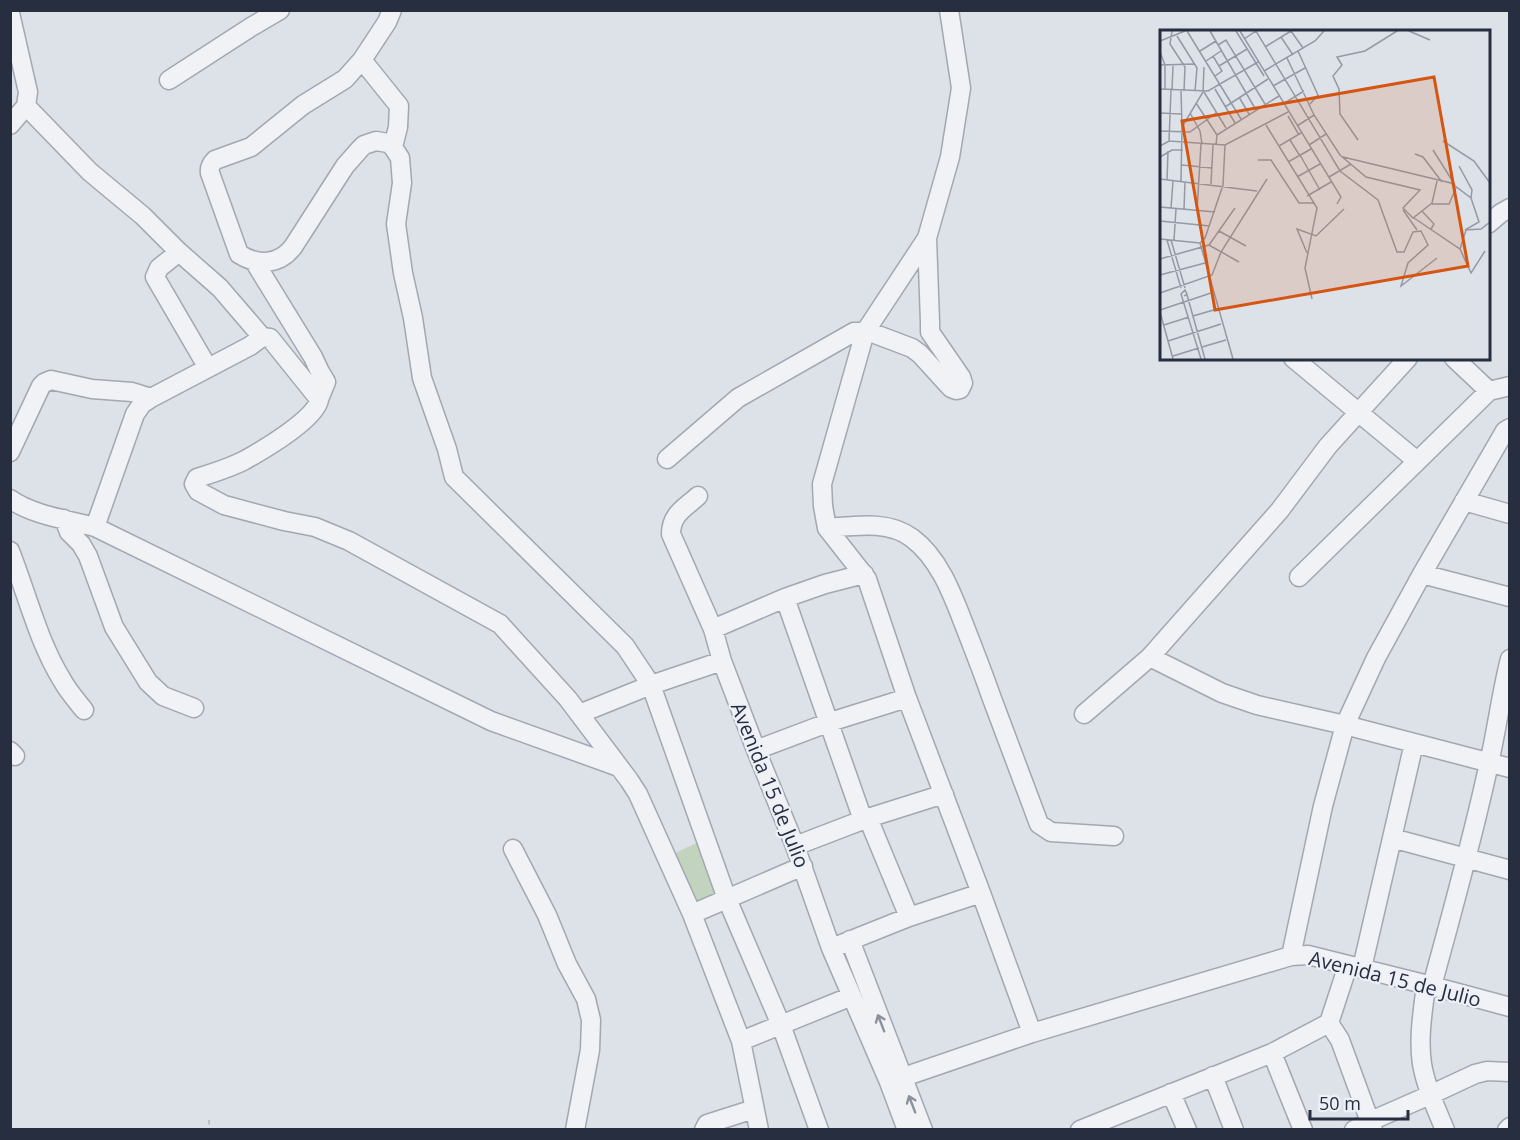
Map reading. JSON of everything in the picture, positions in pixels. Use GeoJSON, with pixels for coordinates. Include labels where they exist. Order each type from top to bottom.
{"type":"FeatureCollection","features":[{"type":"Feature","properties":{"kind":"street"},"geometry":{"type":"LineString","coordinates":[[169,80],[280,10]]}},
{"type":"Feature","properties":{"kind":"street"},"geometry":{"type":"LineString","coordinates":[[392,10],[387,22],[362,60],[345,79],[303,105],[251,147],[212,163],[209,170],[239,254],[254,261],[277,260],[288,252],[345,166],[364,145],[382,141],[393,147],[400,158],[402,183],[396,224],[422,378],[447,449],[454,477],[625,646],[651,685],[727,899],[781,1025],[819,1130]]}},
{"type":"Feature","properties":{"kind":"street"},"geometry":{"type":"LineString","coordinates":[[949,10],[961,88],[950,157],[927,238],[865,332],[822,484],[824,516],[827,528],[867,579],[908,698],[1032,1033]]}},
{"type":"Feature","properties":{"kind":"street"},"geometry":{"type":"LineString","coordinates":[[10,13],[28,92],[26,106],[10,125]]}},
{"type":"Feature","properties":{"kind":"street"},"geometry":{"type":"LineString","coordinates":[[362,60],[399,106],[398,127],[393,147]]}},
{"type":"Feature","properties":{"kind":"street"},"geometry":{"type":"LineString","coordinates":[[26,106],[90,172],[143,216],[220,288],[262,337],[270,338],[274,342],[319,399]]}},
{"type":"Feature","properties":{"kind":"street"},"geometry":{"type":"LineString","coordinates":[[1490,223],[1509,208]]}},
{"type":"Feature","properties":{"kind":"street"},"geometry":{"type":"LineString","coordinates":[[667,459],[738,398],[854,332],[865,332],[912,348],[951,388],[956,390],[961,388],[963,383],[961,376],[930,332],[927,238]]}},
{"type":"Feature","properties":{"kind":"street"},"geometry":{"type":"LineString","coordinates":[[179,252],[159,268],[155,277],[208,368]]}},
{"type":"Feature","properties":{"kind":"street"},"geometry":{"type":"LineString","coordinates":[[254,261],[326,382],[317,407],[303,423],[243,461],[197,478],[194,484],[198,491],[224,505],[315,527],[349,541],[500,624],[568,699],[638,794],[692,915],[741,1041],[759,1130]]}},
{"type":"Feature","properties":{"kind":"street"},"geometry":{"type":"LineString","coordinates":[[95,527],[135,414],[142,404],[250,346],[262,337]]}},
{"type":"Feature","properties":{"kind":"street"},"geometry":{"type":"LineString","coordinates":[[1295,360],[1417,461]]}},
{"type":"Feature","properties":{"kind":"street"},"geometry":{"type":"LineString","coordinates":[[1084,714],[1150,657],[1280,510],[1328,446],[1406,360]]}},
{"type":"Feature","properties":{"kind":"street"},"geometry":{"type":"LineString","coordinates":[[1456,360],[1489,391]]}},
{"type":"Feature","properties":{"kind":"street"},"geometry":{"type":"LineString","coordinates":[[10,452],[41,386],[47,381],[56,380],[92,389],[132,392],[151,398]]}},
{"type":"Feature","properties":{"kind":"street"},"geometry":{"type":"LineString","coordinates":[[1299,577],[1489,391],[1509,386]]}},
{"type":"Feature","properties":{"kind":"street"},"geometry":{"type":"LineString","coordinates":[[1291,956],[1323,806],[1345,725],[1376,658],[1422,574],[1505,431],[1509,428]]}},
{"type":"Feature","properties":{"kind":"street","name":"Avenida 15 de Julio"},"geometry":{"type":"LineString","coordinates":[[698,496],[674,517],[671,534],[713,629],[722,661],[803,866],[831,948],[852,996],[923,1130]]}},
{"type":"Feature","properties":{"kind":"street"},"geometry":{"type":"LineString","coordinates":[[10,499],[24,507],[95,527],[491,721],[619,767]]}},
{"type":"Feature","properties":{"kind":"street"},"geometry":{"type":"LineString","coordinates":[[1464,501],[1509,514]]}},
{"type":"Feature","properties":{"kind":"street"},"geometry":{"type":"LineString","coordinates":[[64,519],[69,532],[81,544],[88,556],[114,627],[148,681],[163,696],[194,708]]}},
{"type":"Feature","properties":{"kind":"street"},"geometry":{"type":"LineString","coordinates":[[827,528],[864,525],[886,528],[910,537],[918,544],[936,566],[950,591],[978,658],[1039,824],[1051,832],[1114,836]]}},
{"type":"Feature","properties":{"kind":"street"},"geometry":{"type":"LineString","coordinates":[[10,551],[52,662],[62,682],[84,710]]}},
{"type":"Feature","properties":{"kind":"street"},"geometry":{"type":"LineString","coordinates":[[713,629],[785,598],[864,574]]}},
{"type":"Feature","properties":{"kind":"street"},"geometry":{"type":"LineString","coordinates":[[1422,574],[1509,597]]}},
{"type":"Feature","properties":{"kind":"street"},"geometry":{"type":"LineString","coordinates":[[785,598],[866,819],[909,917]]}},
{"type":"Feature","properties":{"kind":"street"},"geometry":{"type":"LineString","coordinates":[[1150,657],[1222,693],[1257,705],[1345,725],[1509,768]]}},
{"type":"Feature","properties":{"kind":"street"},"geometry":{"type":"LineString","coordinates":[[1445,1130],[1431,1095],[1422,1063],[1421,1038],[1429,985],[1466,858],[1507,681],[1509,659]]}},
{"type":"Feature","properties":{"kind":"street"},"geometry":{"type":"LineString","coordinates":[[579,714],[651,685],[722,661]]}},
{"type":"Feature","properties":{"kind":"street"},"geometry":{"type":"LineString","coordinates":[[756,750],[830,722],[908,698]]}},
{"type":"Feature","properties":{"kind":"street"},"geometry":{"type":"LineString","coordinates":[[1080,1130],[1122,1122],[1172,1093],[1272,1053],[1329,1023],[1355,967],[1392,838],[1414,743]]}},
{"type":"Feature","properties":{"kind":"street"},"geometry":{"type":"LineString","coordinates":[[795,846],[866,819],[944,794]]}},
{"type":"Feature","properties":{"kind":"street"},"geometry":{"type":"LineString","coordinates":[[1392,838],[1509,870]]}},
{"type":"Feature","properties":{"kind":"street"},"geometry":{"type":"LineString","coordinates":[[513,849],[586,999],[591,1020],[590,1050],[575,1130]]}},
{"type":"Feature","properties":{"kind":"street"},"geometry":{"type":"LineString","coordinates":[[692,915],[803,866]]}},
{"type":"Feature","properties":{"kind":"street"},"geometry":{"type":"LineString","coordinates":[[831,948],[909,917],[981,893]]}},
{"type":"Feature","properties":{"kind":"street","name":"Avenida 15 de Julio"},"geometry":{"type":"LineString","coordinates":[[850,940],[895,1080],[907,1130]]}},
{"type":"Feature","properties":{"kind":"street","name":"Avenida 15 de Julio"},"geometry":{"type":"LineString","coordinates":[[895,1080],[1032,1033],[1291,956],[1308,955],[1509,1007]]}},
{"type":"Feature","properties":{"kind":"street"},"geometry":{"type":"LineString","coordinates":[[741,1041],[852,996]]}},
{"type":"Feature","properties":{"kind":"street"},"geometry":{"type":"LineString","coordinates":[[1329,1023],[1340,1040],[1365,1127],[1475,1074],[1486,1071],[1509,1072]]}},
{"type":"Feature","properties":{"kind":"street"},"geometry":{"type":"LineString","coordinates":[[1272,1053],[1303,1130]]}},
{"type":"Feature","properties":{"kind":"street"},"geometry":{"type":"LineString","coordinates":[[1213,1076],[1234,1130]]}},
{"type":"Feature","properties":{"kind":"street"},"geometry":{"type":"LineString","coordinates":[[1172,1093],[1187,1130]]}},
{"type":"Feature","properties":{"kind":"street"},"geometry":{"type":"LineString","coordinates":[[704,1130],[707,1124],[754,1109]]}},
{"type":"Feature","properties":{"kind":"path"},"geometry":{"type":"LineString","coordinates":[[209,1120],[209,1130]]}},
{"type":"Feature","properties":{"kind":"green space"},"geometry":{"type":"Polygon","coordinates":[[[701,841],[720,895],[692,907],[673,854],[701,841]]]}}]}
